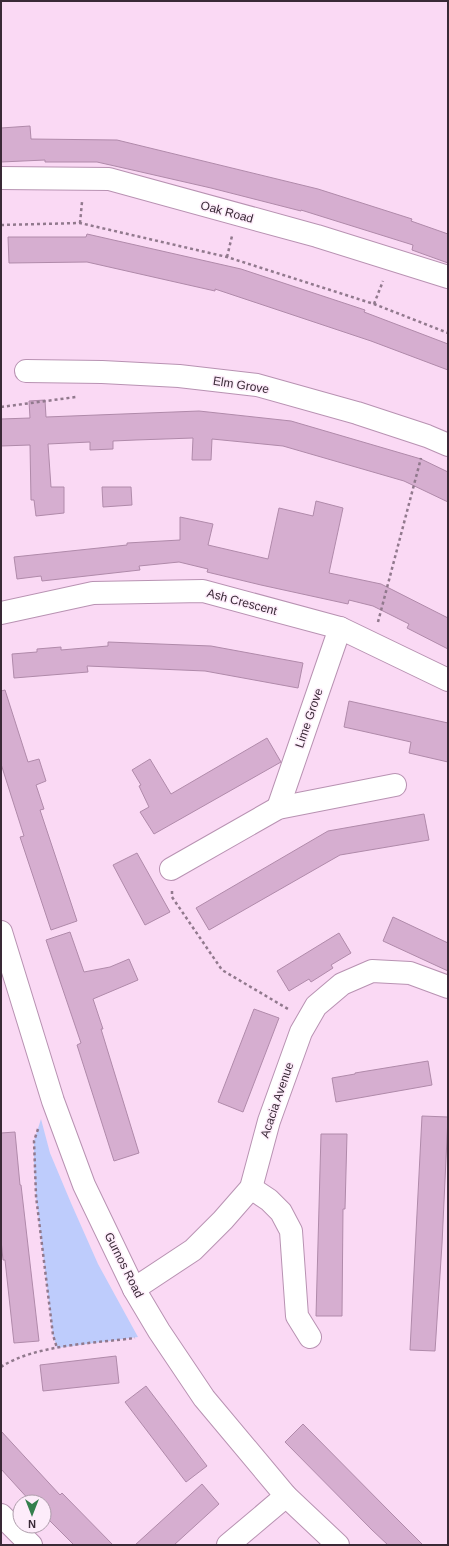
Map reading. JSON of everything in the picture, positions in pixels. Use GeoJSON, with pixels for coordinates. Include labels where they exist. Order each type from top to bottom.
{"type":"FeatureCollection","features":[{"type":"Feature","properties":{"kind":"street","name":"Oak Road"},"geometry":{"type":"LineString","coordinates":[[1,178],[109,180],[317,236],[448,277]]}},
{"type":"Feature","properties":{"kind":"street","name":"Elm Grove"},"geometry":{"type":"LineString","coordinates":[[26,371],[102,372],[179,376],[256,385],[357,413],[427,436],[448,445]]}},
{"type":"Feature","properties":{"kind":"street","name":"Ash Crescent"},"geometry":{"type":"LineString","coordinates":[[1,613],[93,593],[203,591],[340,628],[448,680]]}},
{"type":"Feature","properties":{"kind":"street","name":"Lime Grove"},"geometry":{"type":"LineString","coordinates":[[278,808],[340,628]]}},
{"type":"Feature","properties":{"kind":"street"},"geometry":{"type":"LineString","coordinates":[[171,869],[278,808],[395,785]]}},
{"type":"Feature","properties":{"kind":"street","name":"Gurnos Road"},"geometry":{"type":"LineString","coordinates":[[1,932],[53,1101],[84,1185],[134,1289],[159,1331],[204,1398],[286,1496],[338,1545]]}},
{"type":"Feature","properties":{"kind":"street","name":"Acacia Avenue"},"geometry":{"type":"LineString","coordinates":[[134,1289],[193,1250],[223,1220],[250,1188],[269,1121],[301,1032],[316,1006],[342,984],[372,971],[410,974],[448,987]]}},
{"type":"Feature","properties":{"kind":"street"},"geometry":{"type":"LineString","coordinates":[[250,1188],[269,1200],[281,1212],[291,1231],[297,1316],[310,1337]]}},
{"type":"Feature","properties":{"kind":"street"},"geometry":{"type":"LineString","coordinates":[[228,1545],[286,1496]]}},
{"type":"Feature","properties":{"kind":"street"},"geometry":{"type":"LineString","coordinates":[[1,1515],[31,1545]]}},
{"type":"Feature","properties":{"kind":"path"},"geometry":{"type":"LineString","coordinates":[[1,225],[80,223],[227,257],[374,304],[448,333]]}},
{"type":"Feature","properties":{"kind":"path"},"geometry":{"type":"LineString","coordinates":[[1,407],[79,396]]}},
{"type":"Feature","properties":{"kind":"path"},"geometry":{"type":"LineString","coordinates":[[372,643],[427,436]]}},
{"type":"Feature","properties":{"kind":"path"},"geometry":{"type":"LineString","coordinates":[[171,869],[172,897],[222,970],[308,1020]]}},
{"type":"Feature","properties":{"kind":"path"},"geometry":{"type":"LineString","coordinates":[[53,1101],[41,1119],[34,1141],[34,1162],[39,1220],[53,1335],[57,1348]]}},
{"type":"Feature","properties":{"kind":"path"},"geometry":{"type":"LineString","coordinates":[[1,1367],[24,1355],[57,1348],[138,1338],[159,1331]]}},
{"type":"Feature","properties":{"kind":"shaded area"},"geometry":{"type":"Polygon","coordinates":[[[41,1119],[50,1153],[98,1264],[138,1337],[57,1348],[53,1335],[36,1196],[34,1141],[41,1119]]]}},
{"type":"Feature","properties":{"kind":"building"},"geometry":{"type":"Polygon","coordinates":[[[30,126],[31,139],[117,140],[318,189],[412,219],[411,221],[448,234],[448,263],[412,250],[413,245],[301,210],[128,169],[97,162],[45,162],[45,160],[1,162],[1,128],[30,126]]]}},
{"type":"Feature","properties":{"kind":"building"},"geometry":{"type":"Polygon","coordinates":[[[87,234],[241,269],[365,310],[364,312],[448,344],[448,370],[371,341],[215,289],[215,291],[87,262],[9,263],[8,237],[86,237],[87,234]]]}},
{"type":"Feature","properties":{"kind":"building"},"geometry":{"type":"Polygon","coordinates":[[[45,400],[46,417],[199,411],[291,421],[421,459],[448,472],[448,502],[404,481],[283,446],[212,439],[211,460],[192,460],[193,438],[113,441],[113,449],[90,450],[90,442],[48,444],[51,487],[64,487],[64,513],[36,516],[34,500],[31,500],[30,445],[1,446],[1,419],[30,418],[29,401],[45,400]]]}},
{"type":"Feature","properties":{"kind":"building"},"geometry":{"type":"Polygon","coordinates":[[[102,487],[131,487],[132,505],[103,507],[102,487]]]}},
{"type":"Feature","properties":{"kind":"building"},"geometry":{"type":"Polygon","coordinates":[[[316,501],[343,508],[329,573],[381,584],[448,618],[448,649],[407,628],[409,624],[373,606],[349,600],[348,604],[261,585],[207,572],[208,569],[179,562],[139,566],[140,570],[42,581],[41,576],[17,579],[14,557],[127,545],[127,543],[180,540],[180,517],[213,524],[208,545],[268,559],[279,508],[313,516],[316,501]]]}},
{"type":"Feature","properties":{"kind":"building"},"geometry":{"type":"Polygon","coordinates":[[[108,642],[211,646],[303,663],[298,688],[205,671],[87,666],[88,672],[14,678],[12,654],[37,652],[37,649],[61,647],[61,650],[108,646],[108,642]]]}},
{"type":"Feature","properties":{"kind":"building"},"geometry":{"type":"Polygon","coordinates":[[[5,690],[28,762],[39,759],[46,781],[36,785],[44,809],[40,810],[77,921],[51,930],[20,837],[24,836],[1,764],[1,691],[5,690]]]}},
{"type":"Feature","properties":{"kind":"building"},"geometry":{"type":"Polygon","coordinates":[[[349,701],[448,723],[448,762],[409,753],[411,742],[344,727],[349,701]]]}},
{"type":"Feature","properties":{"kind":"building"},"geometry":{"type":"Polygon","coordinates":[[[267,738],[281,762],[154,834],[140,812],[149,807],[139,786],[141,785],[132,770],[150,759],[171,794],[267,738]]]}},
{"type":"Feature","properties":{"kind":"building"},"geometry":{"type":"Polygon","coordinates":[[[424,814],[429,840],[340,855],[209,930],[196,908],[328,831],[424,814]]]}},
{"type":"Feature","properties":{"kind":"building"},"geometry":{"type":"Polygon","coordinates":[[[137,853],[170,912],[145,925],[113,865],[137,853]]]}},
{"type":"Feature","properties":{"kind":"building"},"geometry":{"type":"Polygon","coordinates":[[[393,917],[448,943],[448,971],[383,941],[393,917]]]}},
{"type":"Feature","properties":{"kind":"building"},"geometry":{"type":"Polygon","coordinates":[[[70,932],[84,972],[110,967],[129,959],[138,980],[93,999],[139,1153],[114,1161],[77,1045],[81,1043],[46,940],[70,932]]]}},
{"type":"Feature","properties":{"kind":"building"},"geometry":{"type":"Polygon","coordinates":[[[339,933],[351,953],[331,965],[333,968],[311,982],[309,979],[289,991],[277,971],[339,933]]]}},
{"type":"Feature","properties":{"kind":"building"},"geometry":{"type":"Polygon","coordinates":[[[254,1009],[279,1018],[243,1112],[218,1102],[254,1009]]]}},
{"type":"Feature","properties":{"kind":"building"},"geometry":{"type":"Polygon","coordinates":[[[428,1061],[432,1085],[336,1102],[332,1078],[428,1061]]]}},
{"type":"Feature","properties":{"kind":"building"},"geometry":{"type":"Polygon","coordinates":[[[422,1116],[448,1117],[435,1351],[410,1350],[422,1116]]]}},
{"type":"Feature","properties":{"kind":"building"},"geometry":{"type":"Polygon","coordinates":[[[15,1132],[39,1341],[14,1343],[5,1260],[3,1260],[1,1240],[1,1133],[15,1132]]]}},
{"type":"Feature","properties":{"kind":"building"},"geometry":{"type":"Polygon","coordinates":[[[321,1134],[347,1134],[345,1209],[343,1209],[342,1316],[316,1316],[321,1134]]]}},
{"type":"Feature","properties":{"kind":"building"},"geometry":{"type":"Polygon","coordinates":[[[116,1356],[119,1383],[43,1391],[40,1365],[116,1356]]]}},
{"type":"Feature","properties":{"kind":"building"},"geometry":{"type":"Polygon","coordinates":[[[146,1386],[207,1466],[186,1482],[125,1402],[146,1386]]]}},
{"type":"Feature","properties":{"kind":"building"},"geometry":{"type":"Polygon","coordinates":[[[303,1424],[423,1545],[388,1545],[372,1530],[285,1442],[303,1424]]]}},
{"type":"Feature","properties":{"kind":"building"},"geometry":{"type":"Polygon","coordinates":[[[1,1431],[60,1495],[62,1493],[113,1545],[74,1545],[52,1523],[52,1494],[24,1494],[1,1469],[1,1431]]]}},
{"type":"Feature","properties":{"kind":"building"},"geometry":{"type":"Polygon","coordinates":[[[202,1484],[219,1504],[174,1545],[135,1545],[202,1484]]]}}]}
